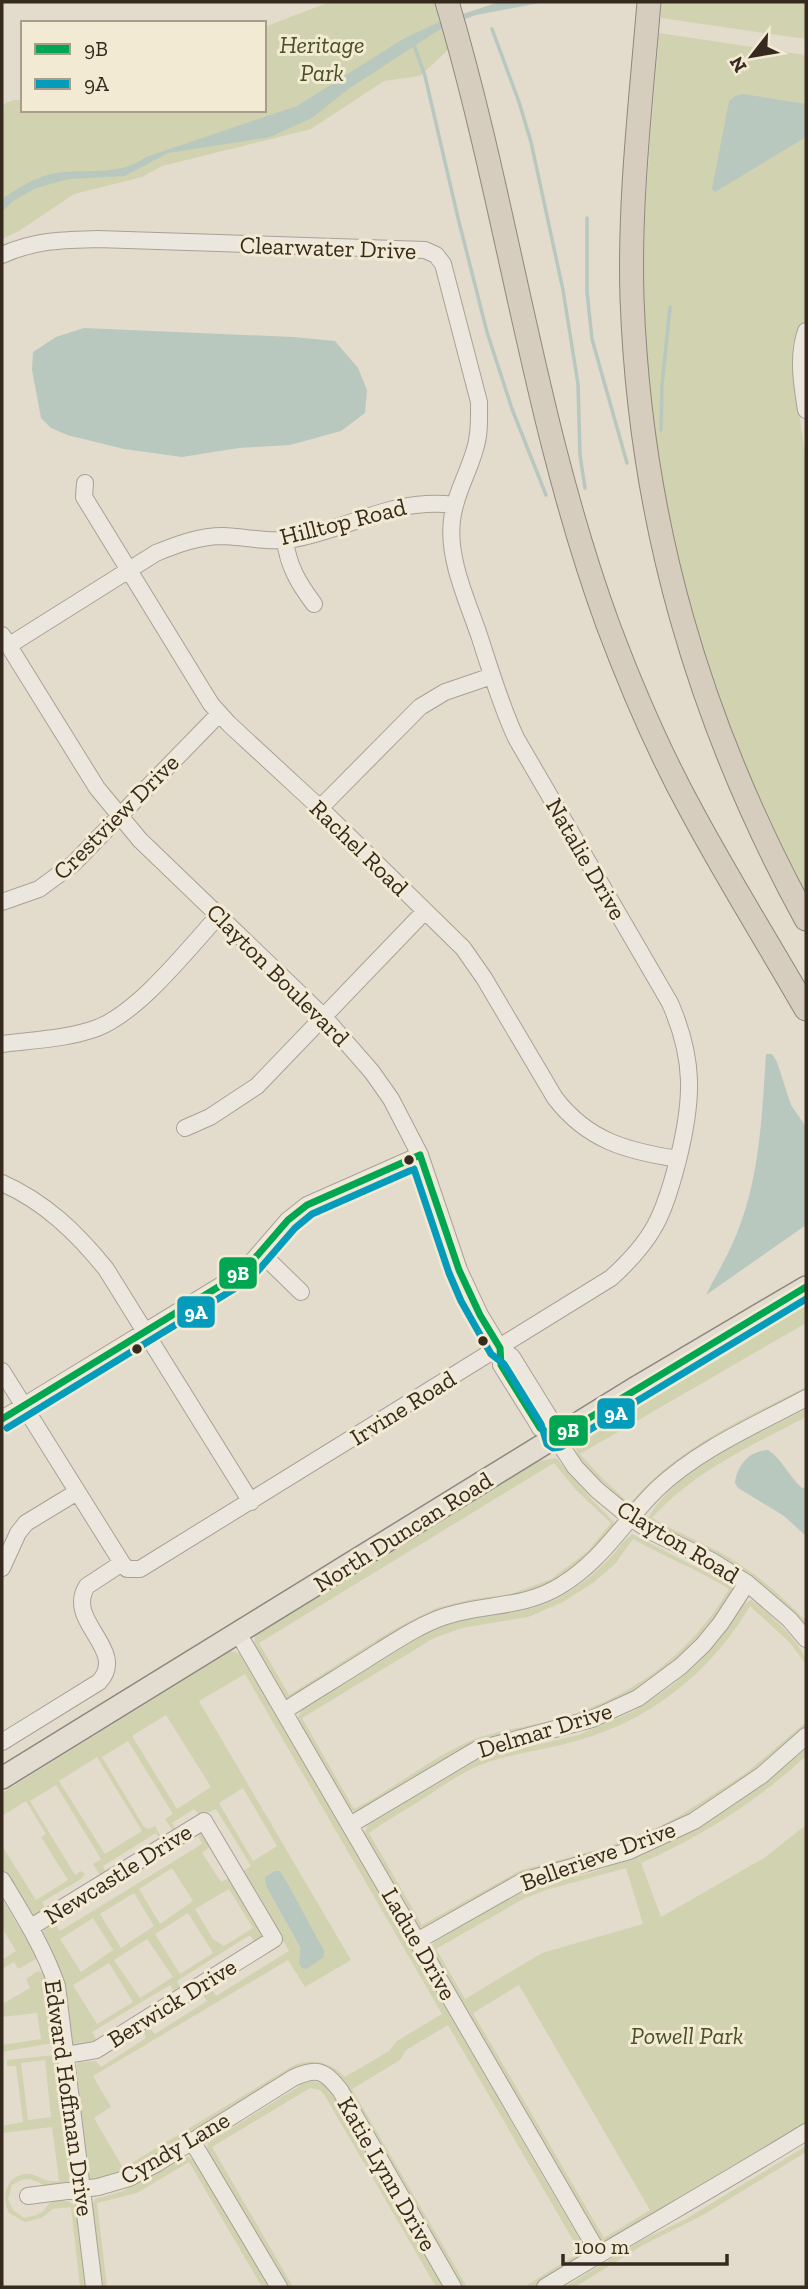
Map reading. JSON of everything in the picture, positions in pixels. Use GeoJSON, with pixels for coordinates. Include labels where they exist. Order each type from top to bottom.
{"type":"FeatureCollection","features":[{"type":"Feature","properties":{"kind":"highway"},"geometry":{"type":"LineString","coordinates":[[447,2],[467,68],[546,410],[575,523],[608,623],[647,721],[692,812],[806,1009]]}},
{"type":"Feature","properties":{"kind":"highway"},"geometry":{"type":"LineString","coordinates":[[649,2],[635,174],[632,296],[642,424],[659,526],[689,647],[709,706],[753,817],[806,919]]}},
{"type":"Feature","properties":{"kind":"main road","name":"North Duncan Road"},"geometry":{"type":"LineString","coordinates":[[2,1778],[806,1287]]}},
{"type":"Feature","properties":{"kind":"street","name":"Clearwater Drive"},"geometry":{"type":"LineString","coordinates":[[2,255],[19,247],[49,240],[97,239],[425,250],[436,255],[443,264],[451,291],[479,402],[475,451],[454,505]]}},
{"type":"Feature","properties":{"kind":"street"},"geometry":{"type":"LineString","coordinates":[[804,336],[800,362],[806,410]]}},
{"type":"Feature","properties":{"kind":"street","name":"Rachel Road"},"geometry":{"type":"LineString","coordinates":[[85,483],[84,497],[219,714],[463,948],[473,960],[555,1098],[575,1121],[597,1136],[622,1147],[678,1159]]}},
{"type":"Feature","properties":{"kind":"street","name":"Hilltop Road"},"geometry":{"type":"LineString","coordinates":[[5,640],[156,553],[195,539],[224,536],[285,540],[322,532],[402,506],[436,502],[454,505]]}},
{"type":"Feature","properties":{"kind":"street","name":"Natalie Drive"},"geometry":{"type":"LineString","coordinates":[[454,505],[451,524],[453,550],[492,676],[516,738],[670,1003],[680,1026],[690,1065],[690,1107],[663,1213]]}},
{"type":"Feature","properties":{"kind":"street"},"geometry":{"type":"LineString","coordinates":[[285,540],[289,564],[314,604]]}},
{"type":"Feature","properties":{"kind":"street","name":"Clayton Boulevard"},"geometry":{"type":"LineString","coordinates":[[5,640],[86,771],[140,840],[324,1017],[372,1072],[397,1109],[420,1155],[459,1270],[480,1315],[500,1348],[501,1364],[540,1428],[556,1438]]}},
{"type":"Feature","properties":{"kind":"street"},"geometry":{"type":"LineString","coordinates":[[320,808],[420,707],[445,692],[492,676]]}},
{"type":"Feature","properties":{"kind":"street","name":"Crestview Drive"},"geometry":{"type":"LineString","coordinates":[[2,902],[30,894],[73,864],[219,714]]}},
{"type":"Feature","properties":{"kind":"street"},"geometry":{"type":"LineString","coordinates":[[185,1128],[210,1117],[257,1086],[425,911]]}},
{"type":"Feature","properties":{"kind":"street"},"geometry":{"type":"LineString","coordinates":[[2,1044],[80,1034],[110,1021],[150,989],[219,915]]}},
{"type":"Feature","properties":{"kind":"street"},"geometry":{"type":"LineString","coordinates":[[2,1419],[228,1281],[261,1254],[289,1220],[307,1205],[420,1155]]}},
{"type":"Feature","properties":{"kind":"street"},"geometry":{"type":"LineString","coordinates":[[2,1183],[51,1211],[86,1244],[106,1269],[251,1502]]}},
{"type":"Feature","properties":{"kind":"street","name":"Irvine Road"},"geometry":{"type":"LineString","coordinates":[[122,1563],[132,1571],[140,1569],[611,1278],[645,1243],[663,1213]]}},
{"type":"Feature","properties":{"kind":"street"},"geometry":{"type":"LineString","coordinates":[[261,1254],[301,1292]]}},
{"type":"Feature","properties":{"kind":"street"},"geometry":{"type":"LineString","coordinates":[[2,1371],[122,1563],[83,1591],[83,1613],[108,1657],[104,1677],[2,1742]]}},
{"type":"Feature","properties":{"kind":"street"},"geometry":{"type":"LineString","coordinates":[[284,1711],[428,1623],[462,1612],[521,1603],[559,1587],[592,1563],[659,1488],[682,1469],[733,1437],[806,1398]]}},
{"type":"Feature","properties":{"kind":"street","name":"Clayton Road"},"geometry":{"type":"LineString","coordinates":[[556,1438],[575,1467],[597,1490],[632,1519],[654,1533],[712,1561],[747,1583],[789,1619],[806,1639]]}},
{"type":"Feature","properties":{"kind":"street"},"geometry":{"type":"LineString","coordinates":[[2,1568],[18,1533],[26,1523],[77,1492]]}},
{"type":"Feature","properties":{"kind":"street","name":"Delmar Drive"},"geometry":{"type":"LineString","coordinates":[[350,1825],[476,1750],[592,1719],[638,1698],[681,1667],[703,1645],[747,1583]]}},
{"type":"Feature","properties":{"kind":"street","name":"Ladue Drive"},"geometry":{"type":"LineString","coordinates":[[238,1633],[599,2254]]}},
{"type":"Feature","properties":{"kind":"street","name":"Bellerieve Drive"},"geometry":{"type":"LineString","coordinates":[[417,1941],[523,1881],[629,1851],[694,1821],[762,1775],[806,1736]]}},
{"type":"Feature","properties":{"kind":"street","name":"Newcastle Drive"},"geometry":{"type":"LineString","coordinates":[[31,1927],[204,1821],[274,1940]]}},
{"type":"Feature","properties":{"kind":"street","name":"Edward Hoffman Drive"},"geometry":{"type":"LineString","coordinates":[[2,1880],[31,1927],[47,1958],[57,1986],[94,2287]]}},
{"type":"Feature","properties":{"kind":"street","name":"Berwick Drive"},"geometry":{"type":"LineString","coordinates":[[66,2055],[96,2050],[274,1940]]}},
{"type":"Feature","properties":{"kind":"street","name":"Cyndy Lane"},"geometry":{"type":"LineString","coordinates":[[28,2196],[114,2184],[129,2178],[293,2078],[312,2071]]}},
{"type":"Feature","properties":{"kind":"street","name":"Katie Lynn Drive"},"geometry":{"type":"LineString","coordinates":[[312,2071],[326,2075],[340,2090],[453,2287]]}},
{"type":"Feature","properties":{"kind":"street"},"geometry":{"type":"LineString","coordinates":[[545,2287],[650,2223],[688,2205],[806,2132]]}},
{"type":"Feature","properties":{"kind":"street"},"geometry":{"type":"LineString","coordinates":[[192,2141],[279,2287]]}},
{"type":"Feature","properties":{"kind":"green space","name":"Heritage Park"},"geometry":{"type":"Polygon","coordinates":[[[330,2],[436,2],[450,48],[420,76],[384,81],[311,129],[162,166],[142,177],[74,194],[19,231],[2,239],[2,105],[21,100],[21,112],[266,112],[266,26],[330,2]]]}},
{"type":"Feature","properties":{"kind":"green space"},"geometry":{"type":"Polygon","coordinates":[[[662,2],[806,2],[806,39],[661,18],[662,2]]]}},
{"type":"Feature","properties":{"kind":"green space"},"geometry":{"type":"Polygon","coordinates":[[[659,33],[806,55],[806,319],[793,343],[792,364],[806,460],[806,899],[746,774],[725,722],[686,596],[663,491],[649,386],[644,281],[647,188],[659,33]]]}},
{"type":"Feature","properties":{"kind":"green space"},"geometry":{"type":"Polygon","coordinates":[[[806,1300],[806,1323],[580,1454],[630,1504],[668,1467],[712,1436],[806,1387],[806,1394],[629,1507],[624,1506],[579,1461],[575,1444],[579,1437],[806,1300]]]}},
{"type":"Feature","properties":{"kind":"green space"},"geometry":{"type":"Polygon","coordinates":[[[806,1409],[806,1417],[705,1473],[668,1501],[652,1518],[730,1558],[750,1572],[806,1621],[806,1630],[651,1525],[648,1518],[678,1483],[698,1468],[719,1454],[806,1409]]]}},
{"type":"Feature","properties":{"kind":"green space"},"geometry":{"type":"Polygon","coordinates":[[[556,1458],[615,1523],[615,1528],[588,1561],[542,1591],[458,1608],[294,1698],[288,1699],[280,1695],[254,1647],[255,1636],[539,1461],[556,1458]],[[554,1463],[259,1643],[289,1695],[391,1631],[436,1608],[511,1594],[551,1579],[588,1551],[611,1523],[576,1490],[554,1463]]]}},
{"type":"Feature","properties":{"kind":"green space"},"geometry":{"type":"Polygon","coordinates":[[[632,1534],[733,1586],[732,1597],[722,1612],[680,1662],[609,1708],[487,1742],[360,1813],[349,1810],[299,1727],[298,1717],[302,1710],[436,1629],[465,1620],[532,1608],[558,1598],[610,1559],[632,1534]],[[633,1539],[615,1564],[593,1583],[563,1602],[528,1617],[462,1628],[434,1638],[302,1718],[354,1809],[440,1756],[470,1741],[558,1719],[610,1699],[657,1671],[697,1634],[729,1589],[633,1539]]]}},
{"type":"Feature","properties":{"kind":"green space"},"geometry":{"type":"Polygon","coordinates":[[[751,1600],[793,1639],[806,1664],[790,1643],[750,1606],[720,1649],[702,1668],[662,1701],[640,1715],[617,1727],[579,1740],[488,1762],[452,1780],[369,1833],[422,1925],[521,1870],[604,1848],[659,1827],[746,1773],[806,1722],[806,1730],[770,1762],[677,1824],[590,1858],[429,1929],[421,1930],[412,1924],[364,1833],[368,1825],[481,1758],[578,1735],[634,1711],[670,1687],[696,1665],[718,1641],[744,1604],[751,1600]]]}},
{"type":"Feature","properties":{"kind":"green space"},"geometry":{"type":"Polygon","coordinates":[[[231,1651],[239,1653],[584,2247],[585,2254],[534,2287],[524,2287],[580,2252],[448,2025],[406,2050],[400,2060],[352,2089],[467,2287],[459,2287],[322,2069],[140,2168],[99,2183],[90,2180],[76,2065],[79,2062],[96,2061],[101,2067],[146,2038],[143,2031],[149,2027],[155,2034],[207,2001],[202,1993],[211,1988],[216,1996],[289,1951],[242,1872],[251,1866],[216,1809],[200,1816],[194,1809],[172,1823],[177,1831],[174,1833],[165,1819],[173,1814],[128,1741],[102,1757],[144,1827],[149,1829],[155,1826],[163,1840],[156,1833],[103,1866],[107,1875],[102,1878],[93,1864],[101,1859],[56,1785],[30,1801],[75,1875],[81,1871],[85,1874],[42,1902],[46,1911],[34,1918],[29,1916],[2,1872],[2,1846],[36,1900],[68,1880],[41,1837],[46,1834],[26,1801],[2,1816],[2,1793],[231,1651]],[[245,1674],[199,1701],[351,1960],[305,1987],[288,1960],[93,2076],[111,2107],[94,2118],[123,2168],[294,2065],[321,2063],[334,2068],[345,2077],[389,2051],[397,2041],[442,2014],[245,1674]],[[166,1715],[132,1736],[177,1809],[211,1787],[166,1715]],[[97,1757],[59,1781],[105,1854],[142,1831],[97,1757]],[[243,1788],[219,1803],[253,1861],[277,1846],[243,1788]],[[280,1871],[266,1886],[300,1947],[299,1963],[306,1920],[280,1871]]]}},
{"type":"Feature","properties":{"kind":"green space","name":"Powell Park"},"geometry":{"type":"Polygon","coordinates":[[[806,1748],[806,1756],[787,1773],[728,1817],[641,1863],[661,1917],[764,1858],[806,1825],[806,2125],[603,2244],[595,2237],[432,1954],[431,1946],[484,1911],[522,1891],[596,1871],[682,1835],[733,1805],[806,1748]],[[626,1868],[523,1899],[436,1949],[465,1999],[542,1953],[643,1924],[626,1868]],[[519,1985],[473,2013],[604,2238],[650,2210],[519,1985]]]}},
{"type":"Feature","properties":{"kind":"green space"},"geometry":{"type":"Polygon","coordinates":[[[203,1833],[211,1846],[202,1853],[221,1882],[229,1878],[264,1938],[255,1943],[250,1935],[177,1981],[181,1989],[175,1993],[170,1985],[92,2032],[97,2041],[89,2046],[75,2047],[70,2033],[62,1981],[41,1935],[55,1924],[60,1931],[202,1844],[198,1836],[203,1833]],[[172,1868],[139,1889],[160,1924],[193,1901],[172,1868]],[[229,1889],[195,1909],[213,1939],[224,1946],[253,1928],[229,1889]],[[134,1893],[100,1914],[121,1948],[154,1926],[134,1893]],[[188,1913],[155,1934],[180,1974],[213,1953],[188,1913]],[[93,1918],[60,1939],[81,1972],[113,1950],[93,1918]],[[147,1939],[114,1960],[140,1998],[173,1977],[147,1939]],[[109,1963],[73,1985],[97,2024],[133,2002],[109,1963]]]}},
{"type":"Feature","properties":{"kind":"green space"},"geometry":{"type":"Polygon","coordinates":[[[2,1899],[36,1955],[36,1959],[18,1969],[14,1962],[2,1969],[2,1960],[16,1951],[2,1928],[2,1899]]]}},
{"type":"Feature","properties":{"kind":"green space"},"geometry":{"type":"Polygon","coordinates":[[[38,1971],[44,1973],[52,2001],[56,2039],[53,2043],[2,2052],[2,2045],[41,2039],[37,2013],[2,2017],[2,2004],[30,1988],[26,1979],[38,1971]]]}},
{"type":"Feature","properties":{"kind":"green space"},"geometry":{"type":"Polygon","coordinates":[[[58,2056],[72,2182],[48,2188],[35,2180],[22,2180],[12,2185],[8,2199],[13,2210],[24,2218],[40,2213],[54,2201],[65,2201],[75,2206],[87,2287],[80,2287],[71,2207],[53,2209],[41,2218],[25,2222],[9,2213],[5,2200],[7,2188],[14,2178],[31,2174],[49,2181],[59,2181],[52,2127],[2,2133],[2,2126],[23,2122],[16,2066],[7,2066],[7,2060],[58,2056]],[[45,2060],[21,2063],[28,2120],[51,2117],[45,2060]]]}},
{"type":"Feature","properties":{"kind":"green space"},"geometry":{"type":"Polygon","coordinates":[[[313,2081],[329,2089],[444,2287],[436,2287],[325,2096],[320,2090],[310,2088],[212,2147],[293,2287],[285,2287],[208,2154],[207,2145],[306,2082],[313,2081]]]}},
{"type":"Feature","properties":{"kind":"green space"},"geometry":{"type":"Polygon","coordinates":[[[806,2146],[806,2152],[703,2215],[645,2244],[575,2287],[565,2287],[640,2241],[684,2220],[806,2146]]]}},
{"type":"Feature","properties":{"kind":"green space"},"geometry":{"type":"Polygon","coordinates":[[[189,2157],[198,2164],[270,2287],[262,2287],[189,2162],[137,2193],[97,2203],[107,2287],[101,2287],[91,2207],[95,2199],[123,2191],[180,2159],[189,2157]]]}},
{"type":"Feature","properties":{"kind":"shaded area"},"geometry":{"type":"Polygon","coordinates":[[[499,2],[545,2],[476,15],[442,28],[347,90],[312,118],[270,137],[168,153],[125,176],[69,179],[36,188],[13,201],[2,212],[2,199],[42,177],[56,173],[125,167],[146,157],[297,106],[403,39],[439,22],[499,2]]]}},
{"type":"Feature","properties":{"kind":"shaded area"},"geometry":{"type":"Polygon","coordinates":[[[743,94],[806,104],[806,137],[715,192],[712,189],[729,101],[743,94]]]}},
{"type":"Feature","properties":{"kind":"shaded area"},"geometry":{"type":"Polygon","coordinates":[[[84,328],[335,341],[358,368],[367,390],[365,413],[341,431],[290,445],[239,448],[182,457],[124,449],[67,435],[51,428],[41,418],[32,370],[33,352],[56,337],[84,328]]]}},
{"type":"Feature","properties":{"kind":"shaded area"},"geometry":{"type":"Polygon","coordinates":[[[766,1054],[772,1054],[777,1062],[791,1105],[806,1127],[806,1225],[706,1295],[734,1241],[751,1190],[759,1145],[766,1054]]]}},
{"type":"Feature","properties":{"kind":"shaded area"},"geometry":{"type":"Polygon","coordinates":[[[768,1450],[797,1484],[802,1488],[806,1487],[806,1536],[784,1516],[738,1488],[735,1483],[738,1470],[745,1460],[755,1453],[768,1450]]]}},
{"type":"Feature","properties":{"kind":"shaded area"},"geometry":{"type":"Polygon","coordinates":[[[280,1871],[324,1950],[324,1957],[306,1969],[299,1963],[300,1947],[266,1886],[265,1877],[280,1871]]]}},
{"type":"Feature","properties":{"kind":"waterway"},"geometry":{"type":"LineString","coordinates":[[492,29],[531,142],[563,290],[578,384],[580,455],[585,488]]}},
{"type":"Feature","properties":{"kind":"waterway"},"geometry":{"type":"LineString","coordinates":[[414,45],[425,76],[487,332],[512,409],[546,495]]}},
{"type":"Feature","properties":{"kind":"waterway"},"geometry":{"type":"LineString","coordinates":[[587,218],[587,292],[592,339],[627,463]]}},
{"type":"Feature","properties":{"kind":"waterway"},"geometry":{"type":"LineString","coordinates":[[661,430],[662,385],[670,307]]}},
{"type":"Feature","properties":{"kind":"transit line","name":"9B"},"geometry":{"type":"LineString","coordinates":[[2,1419],[228,1281],[249,1265],[288,1220],[307,1205],[420,1155],[459,1270],[480,1315],[500,1348],[501,1365],[540,1428],[556,1438],[806,1287]]}},
{"type":"Feature","properties":{"kind":"transit line","name":"9A"},"geometry":{"type":"LineString","coordinates":[[7,1428],[234,1289],[256,1273],[295,1228],[312,1214],[414,1169],[461,1301],[491,1354],[504,1364],[541,1424],[547,1444],[553,1448],[561,1447],[806,1299]]}}]}
